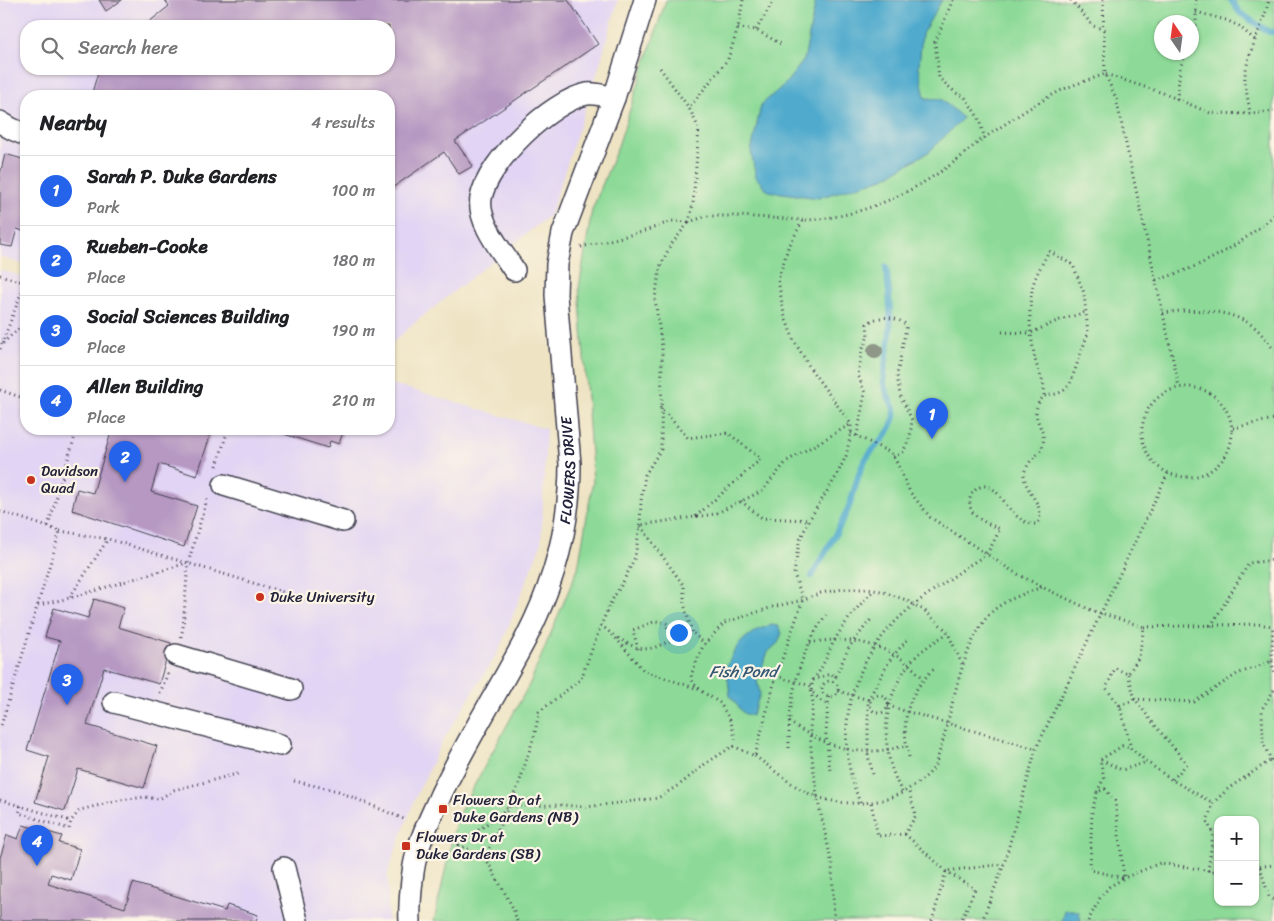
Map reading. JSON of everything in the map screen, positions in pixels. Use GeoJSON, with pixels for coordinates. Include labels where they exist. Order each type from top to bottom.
{"type":"FeatureCollection","features":[{"type":"Feature","properties":{"kind":"street","name":"FLOWERS DRIVE"},"geometry":{"type":"LineString","coordinates":[[410,921],[415,858],[425,828],[454,766],[526,637],[542,602],[560,548],[567,514],[570,471],[556,296],[557,264],[563,233],[614,98],[644,0]]}},
{"type":"Feature","properties":{"kind":"street"},"geometry":{"type":"LineString","coordinates":[[514,270],[482,216],[481,199],[487,183],[500,161],[515,143],[546,115],[567,102],[588,94],[614,98]]}},
{"type":"Feature","properties":{"kind":"street"},"geometry":{"type":"LineString","coordinates":[[0,122],[20,133]]}},
{"type":"Feature","properties":{"kind":"street"},"geometry":{"type":"LineString","coordinates":[[216,483],[343,521]]}},
{"type":"Feature","properties":{"kind":"street"},"geometry":{"type":"LineString","coordinates":[[176,656],[291,689]]}},
{"type":"Feature","properties":{"kind":"street"},"geometry":{"type":"LineString","coordinates":[[114,702],[280,746]]}},
{"type":"Feature","properties":{"kind":"street"},"geometry":{"type":"LineString","coordinates":[[284,868],[297,921]]}},
{"type":"Feature","properties":{"kind":"path"},"geometry":{"type":"LineString","coordinates":[[689,108],[728,59],[738,28],[743,0]]}},
{"type":"Feature","properties":{"kind":"path"},"geometry":{"type":"LineString","coordinates":[[756,30],[774,0]]}},
{"type":"Feature","properties":{"kind":"path"},"geometry":{"type":"LineString","coordinates":[[953,0],[934,42],[939,78],[956,92],[965,96],[978,117],[984,138]]}},
{"type":"Feature","properties":{"kind":"path"},"geometry":{"type":"LineString","coordinates":[[1071,0],[1093,26],[1105,30]]}},
{"type":"Feature","properties":{"kind":"path"},"geometry":{"type":"LineString","coordinates":[[1103,0],[1105,74],[1116,98],[1179,387]]}},
{"type":"Feature","properties":{"kind":"path"},"geometry":{"type":"LineString","coordinates":[[1196,0],[1196,12],[1240,26],[1255,40]]}},
{"type":"Feature","properties":{"kind":"path"},"geometry":{"type":"LineString","coordinates":[[1250,114],[1245,78],[1249,54],[1262,26],[1269,0]]}},
{"type":"Feature","properties":{"kind":"path"},"geometry":{"type":"LineString","coordinates":[[738,28],[756,30],[781,44]]}},
{"type":"Feature","properties":{"kind":"path"},"geometry":{"type":"LineString","coordinates":[[1178,99],[1180,68],[1183,60]]}},
{"type":"Feature","properties":{"kind":"path"},"geometry":{"type":"LineString","coordinates":[[485,857],[519,784],[540,712],[581,679],[612,600],[635,557],[640,525],[640,501],[645,475],[661,449],[662,347],[655,299],[660,267],[670,246],[689,222],[693,204],[699,129],[689,108],[660,68]]}},
{"type":"Feature","properties":{"kind":"path"},"geometry":{"type":"LineString","coordinates":[[580,247],[642,232],[672,221],[689,222],[706,216],[820,220],[853,213],[915,187],[956,161],[984,138],[1059,91],[1105,74],[1163,93],[1210,113],[1250,114],[1274,111]]}},
{"type":"Feature","properties":{"kind":"path"},"geometry":{"type":"LineString","coordinates":[[1156,280],[1181,273],[1232,248],[1274,215]]}},
{"type":"Feature","properties":{"kind":"path"},"geometry":{"type":"LineString","coordinates":[[755,756],[776,676],[803,600],[794,574],[799,542],[809,520],[836,477],[846,456],[851,433],[851,424],[812,371],[798,348],[784,314],[778,280],[788,248],[802,220]]}},
{"type":"Feature","properties":{"kind":"path"},"geometry":{"type":"LineString","coordinates":[[860,803],[850,770],[846,726],[851,695],[864,664],[895,623],[914,605],[986,553],[1000,530],[980,520],[973,513],[970,498],[974,492],[985,486],[997,492],[1018,519],[1027,524],[1037,524],[1040,520],[1038,505],[1026,485],[1024,474],[1030,462],[1041,450],[1044,441],[1036,412],[1038,402],[1044,396],[1062,393],[1070,384],[1088,334],[1084,293],[1073,265],[1049,251],[1034,281],[1030,307],[1031,334],[1036,361],[1043,378],[1044,396]]}},
{"type":"Feature","properties":{"kind":"path"},"geometry":{"type":"LineString","coordinates":[[0,276],[20,281]]}},
{"type":"Feature","properties":{"kind":"path"},"geometry":{"type":"LineString","coordinates":[[0,349],[20,298]]}},
{"type":"Feature","properties":{"kind":"path"},"geometry":{"type":"LineString","coordinates":[[1163,314],[1188,310],[1232,316],[1253,326],[1274,350]]}},
{"type":"Feature","properties":{"kind":"path"},"geometry":{"type":"LineString","coordinates":[[1002,332],[1031,334],[1057,321],[1086,312]]}},
{"type":"Feature","properties":{"kind":"path"},"geometry":{"type":"LineString","coordinates":[[857,436],[865,393],[858,375],[862,351],[868,336],[867,324],[871,320],[876,319],[894,318],[901,320],[905,324],[897,375],[900,395],[912,420],[910,437],[903,452],[892,455]]}},
{"type":"Feature","properties":{"kind":"path"},"geometry":{"type":"LineString","coordinates":[[2,343],[20,327]]}},
{"type":"Feature","properties":{"kind":"path"},"geometry":{"type":"LineString","coordinates":[[1179,387],[1198,388],[1212,394],[1225,406],[1233,428],[1229,451],[1220,464],[1208,473],[1193,477],[1180,477],[1168,473],[1154,463],[1146,452],[1142,436],[1143,423],[1152,404],[1164,393],[1179,387]]}},
{"type":"Feature","properties":{"kind":"path"},"geometry":{"type":"LineString","coordinates":[[0,390],[20,397]]}},
{"type":"Feature","properties":{"kind":"path"},"geometry":{"type":"LineString","coordinates":[[660,407],[688,438],[728,433],[761,459],[695,517]]}},
{"type":"Feature","properties":{"kind":"path"},"geometry":{"type":"LineString","coordinates":[[1233,428],[1274,420]]}},
{"type":"Feature","properties":{"kind":"path"},"geometry":{"type":"LineString","coordinates":[[640,525],[715,514],[762,491],[787,461],[851,424]]}},
{"type":"Feature","properties":{"kind":"path"},"geometry":{"type":"LineString","coordinates":[[851,433],[892,455],[910,492],[930,517],[1014,572],[1042,587],[1100,613],[1144,627],[1256,624],[1273,626],[1274,674]]}},
{"type":"Feature","properties":{"kind":"path"},"geometry":{"type":"LineString","coordinates":[[48,526],[75,435]]}},
{"type":"Feature","properties":{"kind":"path"},"geometry":{"type":"LineString","coordinates":[[152,712],[176,656],[184,628],[188,563],[216,483],[227,435]]}},
{"type":"Feature","properties":{"kind":"path"},"geometry":{"type":"LineString","coordinates":[[982,921],[1004,864],[1036,749],[1168,473]]}},
{"type":"Feature","properties":{"kind":"path"},"geometry":{"type":"LineString","coordinates":[[741,501],[762,518],[809,520]]}},
{"type":"Feature","properties":{"kind":"path"},"geometry":{"type":"LineString","coordinates":[[0,511],[60,531],[108,539],[319,603]]}},
{"type":"Feature","properties":{"kind":"path"},"geometry":{"type":"LineString","coordinates":[[640,525],[684,586],[684,604],[692,632],[705,644]]}},
{"type":"Feature","properties":{"kind":"path"},"geometry":{"type":"LineString","coordinates":[[0,729],[60,531]]}},
{"type":"Feature","properties":{"kind":"path"},"geometry":{"type":"LineString","coordinates":[[70,598],[108,539]]}},
{"type":"Feature","properties":{"kind":"path"},"geometry":{"type":"LineString","coordinates":[[1211,626],[1249,563],[1274,560]]}},
{"type":"Feature","properties":{"kind":"path"},"geometry":{"type":"LineString","coordinates":[[38,605],[70,598],[188,563]]}},
{"type":"Feature","properties":{"kind":"path"},"geometry":{"type":"LineString","coordinates":[[459,845],[510,806],[586,806],[658,798],[733,746],[755,756],[792,784],[818,797],[831,800],[871,803],[902,792],[922,780],[934,767],[963,664],[982,623],[1000,604],[1042,587]]}},
{"type":"Feature","properties":{"kind":"path"},"geometry":{"type":"LineString","coordinates":[[736,741],[731,722],[720,703],[693,683],[691,675],[705,644],[724,624],[773,607],[803,600],[821,593],[843,589],[881,591],[906,600],[925,611],[948,633],[963,664]]}},
{"type":"Feature","properties":{"kind":"path"},"geometry":{"type":"LineString","coordinates":[[834,921],[832,864],[818,797],[810,734],[813,704],[811,686],[813,680],[822,669],[845,623],[873,590]]}},
{"type":"Feature","properties":{"kind":"path"},"geometry":{"type":"LineString","coordinates":[[789,748],[789,722],[795,680],[810,643],[826,615]]}},
{"type":"Feature","properties":{"kind":"path"},"geometry":{"type":"LineString","coordinates":[[834,681],[853,642],[872,618]]}},
{"type":"Feature","properties":{"kind":"path"},"geometry":{"type":"LineString","coordinates":[[638,650],[633,630],[656,621],[666,623],[682,631],[692,632]]}},
{"type":"Feature","properties":{"kind":"path"},"geometry":{"type":"LineString","coordinates":[[615,637],[638,650],[660,646],[671,640],[666,623]]}},
{"type":"Feature","properties":{"kind":"path"},"geometry":{"type":"LineString","coordinates":[[601,625],[615,637],[644,671],[703,692]]}},
{"type":"Feature","properties":{"kind":"path"},"geometry":{"type":"LineString","coordinates":[[1128,674],[1139,657],[1144,627]]}},
{"type":"Feature","properties":{"kind":"path"},"geometry":{"type":"LineString","coordinates":[[902,792],[890,768],[886,750],[886,724],[889,706],[908,665],[923,650],[948,633]]}},
{"type":"Feature","properties":{"kind":"path"},"geometry":{"type":"LineString","coordinates":[[873,774],[868,751],[870,700],[894,654],[908,639]]}},
{"type":"Feature","properties":{"kind":"path"},"geometry":{"type":"LineString","coordinates":[[810,643],[835,641],[876,646],[894,654],[923,678]]}},
{"type":"Feature","properties":{"kind":"path"},"geometry":{"type":"LineString","coordinates":[[1120,706],[1136,699],[1194,702],[1237,674],[1273,661]]}},
{"type":"Feature","properties":{"kind":"path"},"geometry":{"type":"LineString","coordinates":[[1131,748],[1120,706],[1106,688],[1115,668],[1128,674],[1136,699],[1148,718],[1187,764],[1172,780]]}},
{"type":"Feature","properties":{"kind":"path"},"geometry":{"type":"LineString","coordinates":[[909,757],[906,746],[905,723],[910,699],[923,678],[934,669]]}},
{"type":"Feature","properties":{"kind":"path"},"geometry":{"type":"LineString","coordinates":[[813,680],[830,674],[836,676]]}},
{"type":"Feature","properties":{"kind":"path"},"geometry":{"type":"LineString","coordinates":[[776,676],[811,686]]}},
{"type":"Feature","properties":{"kind":"path"},"geometry":{"type":"LineString","coordinates":[[834,681],[838,686],[838,691],[835,696],[829,697],[824,694],[822,686],[826,682],[834,681]]}},
{"type":"Feature","properties":{"kind":"path"},"geometry":{"type":"LineString","coordinates":[[1274,690],[1262,709],[1262,743],[1274,766]]}},
{"type":"Feature","properties":{"kind":"path"},"geometry":{"type":"LineString","coordinates":[[811,691],[822,702],[828,704]]}},
{"type":"Feature","properties":{"kind":"path"},"geometry":{"type":"LineString","coordinates":[[838,691],[870,700],[878,695],[882,696],[887,699],[889,706]]}},
{"type":"Feature","properties":{"kind":"path"},"geometry":{"type":"LineString","coordinates":[[829,697],[826,742],[830,771]]}},
{"type":"Feature","properties":{"kind":"path"},"geometry":{"type":"LineString","coordinates":[[870,700],[871,707],[878,712],[884,711],[889,706]]}},
{"type":"Feature","properties":{"kind":"path"},"geometry":{"type":"LineString","coordinates":[[889,706],[1036,749]]}},
{"type":"Feature","properties":{"kind":"path"},"geometry":{"type":"LineString","coordinates":[[789,722],[826,742],[847,750],[886,750],[906,746]]}},
{"type":"Feature","properties":{"kind":"path"},"geometry":{"type":"LineString","coordinates":[[1100,760],[1122,746],[1131,748],[1172,780],[1213,803]]}},
{"type":"Feature","properties":{"kind":"path"},"geometry":{"type":"LineString","coordinates":[[1100,760],[1122,770],[1147,762]]}},
{"type":"Feature","properties":{"kind":"path"},"geometry":{"type":"LineString","coordinates":[[1100,760],[1104,778],[1097,792],[1092,812],[1090,870],[1124,878]]}},
{"type":"Feature","properties":{"kind":"path"},"geometry":{"type":"LineString","coordinates":[[1208,871],[1213,834],[1207,822],[1213,803],[1229,788],[1271,760]]}},
{"type":"Feature","properties":{"kind":"path"},"geometry":{"type":"LineString","coordinates":[[21,806],[19,813],[69,829],[71,821],[80,810],[120,800],[145,797],[159,799],[174,790],[241,773]]}},
{"type":"Feature","properties":{"kind":"path"},"geometry":{"type":"LineString","coordinates":[[294,781],[338,792],[425,828],[485,857],[513,908],[517,921]]}},
{"type":"Feature","properties":{"kind":"path"},"geometry":{"type":"LineString","coordinates":[[905,834],[916,815],[908,789]]}},
{"type":"Feature","properties":{"kind":"path"},"geometry":{"type":"LineString","coordinates":[[1097,792],[1105,789],[1115,801],[1124,878]]}},
{"type":"Feature","properties":{"kind":"path"},"geometry":{"type":"LineString","coordinates":[[0,800],[71,821]]}},
{"type":"Feature","properties":{"kind":"path"},"geometry":{"type":"LineString","coordinates":[[871,803],[878,836],[905,834],[946,871],[975,889],[961,921]]}},
{"type":"Feature","properties":{"kind":"path"},"geometry":{"type":"LineString","coordinates":[[1088,921],[1100,898],[1109,887],[1124,878],[1160,863],[1214,872]]}},
{"type":"Feature","properties":{"kind":"path"},"geometry":{"type":"LineString","coordinates":[[946,871],[1004,864]]}},
{"type":"Feature","properties":{"kind":"path"},"geometry":{"type":"LineString","coordinates":[[1274,864],[1260,866],[1269,897],[1274,900]]}},
{"type":"Feature","properties":{"kind":"path"},"geometry":{"type":"LineString","coordinates":[[932,921],[946,871]]}},
{"type":"Feature","properties":{"kind":"shaded area"},"geometry":{"type":"Polygon","coordinates":[[[0,0],[618,0],[598,70],[550,215],[395,340],[395,90],[20,90],[20,263],[0,257],[0,0]]]}},
{"type":"Feature","properties":{"kind":"shaded area","name":"Duke University"},"geometry":{"type":"Polygon","coordinates":[[[0,270],[20,276],[20,435],[395,435],[395,385],[546,429],[541,544],[499,650],[442,742],[416,796],[388,871],[388,921],[0,921],[0,270]]]}},
{"type":"Feature","properties":{"kind":"green space"},"geometry":{"type":"Polygon","coordinates":[[[666,0],[1274,0],[1274,921],[434,921],[457,817],[530,683],[578,568],[593,481],[579,288],[592,210],[618,146],[666,0]]]}},
{"type":"Feature","properties":{"kind":"water"},"geometry":{"type":"Polygon","coordinates":[[[816,0],[942,0],[922,34],[919,67],[925,98],[941,99],[963,118],[930,151],[884,178],[818,198],[768,191],[756,177],[751,152],[761,105],[785,84],[804,60],[816,0]]]}},
{"type":"Feature","properties":{"kind":"water","name":"Fish Pond"},"geometry":{"type":"Polygon","coordinates":[[[771,625],[778,626],[782,633],[778,643],[768,652],[757,680],[760,694],[752,716],[743,713],[730,696],[728,679],[725,672],[732,655],[742,642],[754,632],[771,625]]]}},
{"type":"Feature","properties":{"kind":"water"},"geometry":{"type":"Polygon","coordinates":[[[1065,910],[1079,912],[1081,921],[1062,921],[1065,910]]]}},
{"type":"Feature","properties":{"kind":"building"},"geometry":{"type":"Polygon","coordinates":[[[99,0],[122,0],[106,11],[99,0]]]}},
{"type":"Feature","properties":{"kind":"building"},"geometry":{"type":"Polygon","coordinates":[[[165,0],[568,0],[598,44],[455,141],[473,166],[459,174],[444,152],[395,186],[395,90],[93,90],[97,75],[395,75],[395,20],[152,20],[169,6],[165,0]]]}},
{"type":"Feature","properties":{"kind":"building"},"geometry":{"type":"Polygon","coordinates":[[[5,154],[20,158],[20,230],[17,229],[12,247],[0,245],[0,175],[5,154]]]}},
{"type":"Feature","properties":{"kind":"building"},"geometry":{"type":"Polygon","coordinates":[[[110,435],[210,436],[197,476],[159,464],[151,492],[197,506],[184,547],[72,510],[77,489],[93,493],[110,435]]]}},
{"type":"Feature","properties":{"kind":"building"},"geometry":{"type":"Polygon","coordinates":[[[287,435],[342,435],[339,444],[330,441],[328,448],[287,435]]]}},
{"type":"Feature","properties":{"kind":"building"},"geometry":{"type":"Polygon","coordinates":[[[94,599],[124,608],[118,627],[171,643],[159,684],[104,668],[87,725],[157,746],[144,788],[78,769],[65,811],[35,802],[49,757],[27,750],[60,641],[45,637],[54,608],[88,618],[94,599]]]}},
{"type":"Feature","properties":{"kind":"building"},"geometry":{"type":"Polygon","coordinates":[[[23,825],[62,836],[59,843],[80,849],[71,880],[51,874],[48,884],[125,908],[133,883],[225,911],[227,905],[258,915],[256,921],[0,921],[0,858],[7,835],[18,839],[23,825]]]}},
{"type":"Feature","properties":{"kind":"waterway"},"geometry":{"type":"LineString","coordinates":[[1231,0],[1240,13],[1269,32],[1274,32]]}},
{"type":"Feature","properties":{"kind":"waterway"},"geometry":{"type":"LineString","coordinates":[[812,576],[848,509],[864,462],[888,432],[895,415],[885,388],[884,379],[890,337],[890,299],[886,267]]}},
{"type":"Feature","properties":{"kind":"place","name":"Sarah P. Duke Gardens"},"geometry":{"type":"Point","coordinates":[932,439]}},
{"type":"Feature","properties":{"kind":"place","name":"Davidson Quad"},"geometry":{"type":"Point","coordinates":[31,480]}},
{"type":"Feature","properties":{"kind":"place","name":"Rueben-Cooke"},"geometry":{"type":"Point","coordinates":[125,482]}},
{"type":"Feature","properties":{"kind":"place","name":"Duke University"},"geometry":{"type":"Point","coordinates":[260,597]}},
{"type":"Feature","properties":{"kind":"place","name":"Social Sciences Building"},"geometry":{"type":"Point","coordinates":[67,705]}},
{"type":"Feature","properties":{"kind":"place","name":"Flowers Dr at Duke Gardens (NB)"},"geometry":{"type":"Point","coordinates":[443,809]}},
{"type":"Feature","properties":{"kind":"place","name":"Flowers Dr at Duke Gardens (SB)"},"geometry":{"type":"Point","coordinates":[406,846]}},
{"type":"Feature","properties":{"kind":"place","name":"Allen Building"},"geometry":{"type":"Point","coordinates":[37,866]}}]}
